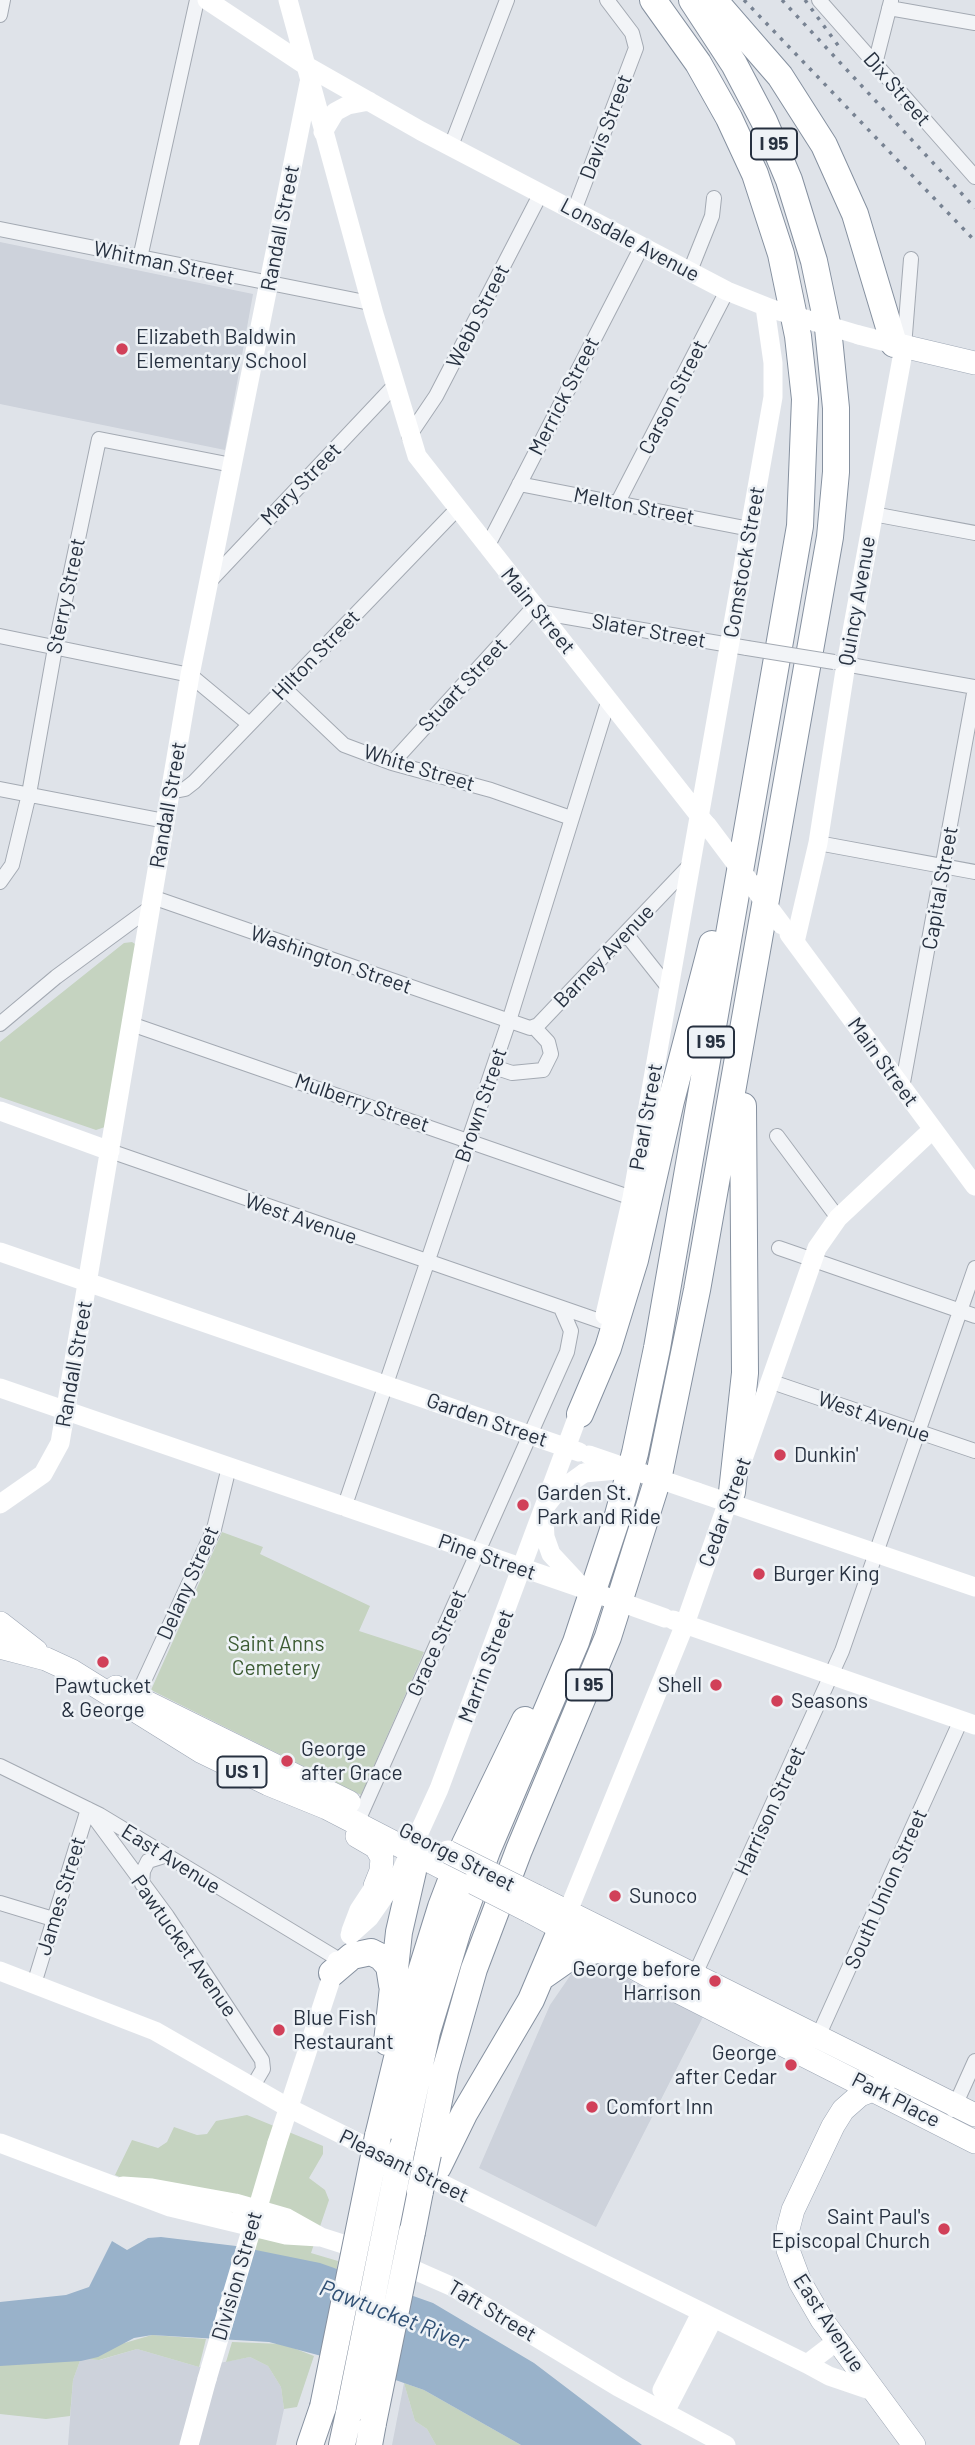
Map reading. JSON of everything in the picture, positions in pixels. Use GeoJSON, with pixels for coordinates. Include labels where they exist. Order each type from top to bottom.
{"type":"FeatureCollection","features":[{"type":"Feature","properties":{"kind":"highway","name":"I 95"},"geometry":{"type":"LineString","coordinates":[[342,2445],[364,2427],[424,2193],[427,2032],[458,1930],[487,1851],[576,1642],[618,1515],[646,1404],[803,504],[806,421],[801,358],[781,254],[747,155],[698,63],[653,0]]}},
{"type":"Feature","properties":{"kind":"highway","name":"I 95"},"geometry":{"type":"LineString","coordinates":[[364,2427],[423,2156],[456,2030],[489,1927],[601,1656],[651,1506],[681,1373],[830,537],[836,472],[836,408],[828,328],[819,282],[789,180],[750,92],[692,0]]}},
{"type":"Feature","properties":{"kind":"highway"},"geometry":{"type":"LineString","coordinates":[[714,0],[789,88],[830,157],[855,214],[899,346]]}},
{"type":"Feature","properties":{"kind":"highway"},"geometry":{"type":"LineString","coordinates":[[580,1414],[608,1348],[635,1260],[674,1091],[761,755]]}},
{"type":"Feature","properties":{"kind":"highway"},"geometry":{"type":"LineString","coordinates":[[730,1497],[745,1373],[741,1165],[747,1007]]}},
{"type":"Feature","properties":{"kind":"highway"},"geometry":{"type":"LineString","coordinates":[[316,2445],[378,2136],[415,1989],[456,1866],[544,1680],[576,1642]]}},
{"type":"Feature","properties":{"kind":"highway"},"geometry":{"type":"LineString","coordinates":[[378,2136],[392,1988],[401,1918],[413,1871],[414,1844]]}},
{"type":"Feature","properties":{"kind":"highway"},"geometry":{"type":"LineString","coordinates":[[423,2156],[460,2121],[542,1977],[565,1919]]}},
{"type":"Feature","properties":{"kind":"highway"},"geometry":{"type":"LineString","coordinates":[[542,1977],[573,1955],[603,1949]]}},
{"type":"Feature","properties":{"kind":"highway"},"geometry":{"type":"LineString","coordinates":[[335,1966],[364,1952],[376,1954],[389,1966],[392,1988]]}},
{"type":"Feature","properties":{"kind":"highway"},"geometry":{"type":"LineString","coordinates":[[310,2445],[323,2407]]}},
{"type":"Feature","properties":{"kind":"main road"},"geometry":{"type":"LineString","coordinates":[[207,0],[273,43],[307,74]]}},
{"type":"Feature","properties":{"kind":"main road"},"geometry":{"type":"LineString","coordinates":[[273,43],[287,23],[289,4]]}},
{"type":"Feature","properties":{"kind":"main road","name":"Main Street"},"geometry":{"type":"LineString","coordinates":[[289,4],[394,386],[409,436],[424,467],[703,821],[975,1186]]}},
{"type":"Feature","properties":{"kind":"main road","name":"Lonsdale Avenue"},"geometry":{"type":"LineString","coordinates":[[307,74],[369,101],[727,291],[769,308],[859,335],[975,363]]}},
{"type":"Feature","properties":{"kind":"main road","name":"Randall Street"},"geometry":{"type":"LineString","coordinates":[[0,1504],[37,1481],[49,1467],[60,1443],[190,675],[307,74]]}},
{"type":"Feature","properties":{"kind":"main road"},"geometry":{"type":"LineString","coordinates":[[323,131],[335,112],[348,105],[369,101]]}},
{"type":"Feature","properties":{"kind":"main road","name":"Comstock Street"},"geometry":{"type":"LineString","coordinates":[[703,821],[739,646],[750,528],[773,397],[769,308]]}},
{"type":"Feature","properties":{"kind":"main road","name":"Quincy Avenue"},"geometry":{"type":"LineString","coordinates":[[794,942],[818,843],[840,663],[873,514],[899,346]]}},
{"type":"Feature","properties":{"kind":"main road","name":"Pearl Street"},"geometry":{"type":"LineString","coordinates":[[580,1414],[632,1198],[667,987],[690,865],[703,821]]}},
{"type":"Feature","properties":{"kind":"main road","name":"West Avenue"},"geometry":{"type":"LineString","coordinates":[[0,1111],[110,1151]]}},
{"type":"Feature","properties":{"kind":"main road","name":"Cedar Street"},"geometry":{"type":"LineString","coordinates":[[565,1919],[685,1624],[823,1238],[838,1218],[933,1129]]}},
{"type":"Feature","properties":{"kind":"main road","name":"Garden Street"},"geometry":{"type":"LineString","coordinates":[[0,1252],[568,1448],[587,1464]]}},
{"type":"Feature","properties":{"kind":"main road","name":"Pine Street"},"geometry":{"type":"LineString","coordinates":[[0,1388],[523,1569],[553,1570]]}},
{"type":"Feature","properties":{"kind":"main road","name":"Marrin Street"},"geometry":{"type":"LineString","coordinates":[[414,1844],[443,1781],[580,1414]]}},
{"type":"Feature","properties":{"kind":"main road"},"geometry":{"type":"LineString","coordinates":[[968,1723],[587,1590],[553,1570],[545,1537],[545,1507],[587,1464],[636,1471],[697,1492],[730,1497],[876,1553],[975,1587]]}},
{"type":"Feature","properties":{"kind":"main road","name":"George Street"},"geometry":{"type":"LineString","coordinates":[[2,1630],[47,1659],[83,1677],[155,1725],[247,1775],[360,1816]]}},
{"type":"Feature","properties":{"kind":"main road","name":"George Street"},"geometry":{"type":"LineString","coordinates":[[83,1677],[137,1696],[360,1816],[690,1984],[812,2058]]}},
{"type":"Feature","properties":{"kind":"main road"},"geometry":{"type":"LineString","coordinates":[[247,1775],[376,1847],[383,1864],[375,1885]]}},
{"type":"Feature","properties":{"kind":"main road"},"geometry":{"type":"LineString","coordinates":[[289,2108],[335,1966],[359,1910],[390,1865],[414,1844]]}},
{"type":"Feature","properties":{"kind":"main road"},"geometry":{"type":"LineString","coordinates":[[350,1934],[375,1910],[401,1872],[414,1844]]}},
{"type":"Feature","properties":{"kind":"main road","name":"George Street"},"geometry":{"type":"LineString","coordinates":[[565,1919],[603,1949],[824,2038]]}},
{"type":"Feature","properties":{"kind":"main road","name":"Pleasant Street"},"geometry":{"type":"LineString","coordinates":[[0,1971],[155,2031],[289,2108],[707,2316],[851,2384],[873,2390]]}},
{"type":"Feature","properties":{"kind":"main road","name":"Park Place"},"geometry":{"type":"LineString","coordinates":[[824,2038],[965,2110]]}},
{"type":"Feature","properties":{"kind":"main road"},"geometry":{"type":"LineString","coordinates":[[812,2058],[829,2072],[836,2089],[834,2126]]}},
{"type":"Feature","properties":{"kind":"main road","name":"Park Place"},"geometry":{"type":"LineString","coordinates":[[812,2058],[975,2142]]}},
{"type":"Feature","properties":{"kind":"main road"},"geometry":{"type":"LineString","coordinates":[[873,2088],[918,2085]]}},
{"type":"Feature","properties":{"kind":"main road","name":"East Avenue"},"geometry":{"type":"LineString","coordinates":[[873,2088],[848,2105],[834,2126],[793,2210],[787,2240],[790,2259],[800,2282],[837,2341],[914,2445]]}},
{"type":"Feature","properties":{"kind":"main road","name":"Division Street"},"geometry":{"type":"LineString","coordinates":[[189,2445],[289,2108]]}},
{"type":"Feature","properties":{"kind":"main road","name":"Taft Street"},"geometry":{"type":"LineString","coordinates":[[0,2143],[123,2186],[204,2197],[269,2222],[300,2224],[321,2237],[407,2265],[437,2278],[659,2409],[726,2445]]}},
{"type":"Feature","properties":{"kind":"main road"},"geometry":{"type":"LineString","coordinates":[[659,2409],[707,2316]]}},
{"type":"Feature","properties":{"kind":"main road"},"geometry":{"type":"LineString","coordinates":[[807,2364],[837,2341]]}},
{"type":"Feature","properties":{"kind":"street"},"geometry":{"type":"LineString","coordinates":[[0,15],[3,0]]}},
{"type":"Feature","properties":{"kind":"street"},"geometry":{"type":"LineString","coordinates":[[140,258],[197,0]]}},
{"type":"Feature","properties":{"kind":"street"},"geometry":{"type":"LineString","coordinates":[[451,146],[507,0]]}},
{"type":"Feature","properties":{"kind":"street","name":"Davis Street"},"geometry":{"type":"LineString","coordinates":[[574,211],[636,43],[607,0]]}},
{"type":"Feature","properties":{"kind":"street","name":"Dix Street"},"geometry":{"type":"LineString","coordinates":[[819,0],[975,177]]}},
{"type":"Feature","properties":{"kind":"street"},"geometry":{"type":"LineString","coordinates":[[875,64],[890,4],[975,23]]}},
{"type":"Feature","properties":{"kind":"street","name":"Webb Street"},"geometry":{"type":"LineString","coordinates":[[409,436],[436,396],[541,193]]}},
{"type":"Feature","properties":{"kind":"street"},"geometry":{"type":"LineString","coordinates":[[690,271],[712,216],[714,198]]}},
{"type":"Feature","properties":{"kind":"street","name":"Whitman Street"},"geometry":{"type":"LineString","coordinates":[[0,229],[370,303]]}},
{"type":"Feature","properties":{"kind":"street","name":"Merrick Street"},"geometry":{"type":"LineString","coordinates":[[487,547],[642,246]]}},
{"type":"Feature","properties":{"kind":"street","name":"Quincy Avenue"},"geometry":{"type":"LineString","coordinates":[[899,346],[911,259]]}},
{"type":"Feature","properties":{"kind":"street","name":"Carson Street"},"geometry":{"type":"LineString","coordinates":[[618,502],[727,291]]}},
{"type":"Feature","properties":{"kind":"street","name":"Mary Street"},"geometry":{"type":"LineString","coordinates":[[208,583],[394,386]]}},
{"type":"Feature","properties":{"kind":"street","name":"Sterry Street"},"geometry":{"type":"LineString","coordinates":[[0,882],[12,865],[29,794],[55,648],[99,439],[232,465]]}},
{"type":"Feature","properties":{"kind":"street","name":"Melton Street"},"geometry":{"type":"LineString","coordinates":[[519,484],[750,528]]}},
{"type":"Feature","properties":{"kind":"street","name":"Hilton Street"},"geometry":{"type":"LineString","coordinates":[[170,792],[185,789],[194,782],[457,509]]}},
{"type":"Feature","properties":{"kind":"street"},"geometry":{"type":"LineString","coordinates":[[873,514],[975,533]]}},
{"type":"Feature","properties":{"kind":"street","name":"Slater Street"},"geometry":{"type":"LineString","coordinates":[[536,609],[975,687]]}},
{"type":"Feature","properties":{"kind":"street","name":"Stuart Street"},"geometry":{"type":"LineString","coordinates":[[392,763],[536,609]]}},
{"type":"Feature","properties":{"kind":"street","name":"Slater Street"},"geometry":{"type":"LineString","coordinates":[[555,633],[571,617]]}},
{"type":"Feature","properties":{"kind":"street"},"geometry":{"type":"LineString","coordinates":[[0,636],[190,675],[249,724]]}},
{"type":"Feature","properties":{"kind":"street","name":"Capital Street"},"geometry":{"type":"LineString","coordinates":[[902,1088],[975,687]]}},
{"type":"Feature","properties":{"kind":"street","name":"White Street"},"geometry":{"type":"LineString","coordinates":[[284,688],[344,745],[392,763],[491,790],[571,818]]}},
{"type":"Feature","properties":{"kind":"street","name":"Brown Street"},"geometry":{"type":"LineString","coordinates":[[344,1508],[494,1067],[609,699]]}},
{"type":"Feature","properties":{"kind":"street"},"geometry":{"type":"LineString","coordinates":[[0,789],[165,821]]}},
{"type":"Feature","properties":{"kind":"street"},"geometry":{"type":"LineString","coordinates":[[818,843],[975,872]]}},
{"type":"Feature","properties":{"kind":"street","name":"Barney Avenue"},"geometry":{"type":"LineString","coordinates":[[534,1027],[690,865]]}},
{"type":"Feature","properties":{"kind":"street"},"geometry":{"type":"LineString","coordinates":[[0,1024],[151,903]]}},
{"type":"Feature","properties":{"kind":"street","name":"Washington Street"},"geometry":{"type":"LineString","coordinates":[[151,903],[509,1021]]}},
{"type":"Feature","properties":{"kind":"street"},"geometry":{"type":"LineString","coordinates":[[626,934],[667,987]]}},
{"type":"Feature","properties":{"kind":"street"},"geometry":{"type":"LineString","coordinates":[[494,1067],[512,1073],[543,1070],[551,1054],[548,1041],[534,1027],[509,1021]]}},
{"type":"Feature","properties":{"kind":"street","name":"Mulberry Street"},"geometry":{"type":"LineString","coordinates":[[131,1024],[632,1198]]}},
{"type":"Feature","properties":{"kind":"street"},"geometry":{"type":"LineString","coordinates":[[777,1136],[838,1218]]}},
{"type":"Feature","properties":{"kind":"street","name":"West Avenue"},"geometry":{"type":"LineString","coordinates":[[110,1151],[603,1322]]}},
{"type":"Feature","properties":{"kind":"street"},"geometry":{"type":"LineString","coordinates":[[779,1248],[975,1316]]}},
{"type":"Feature","properties":{"kind":"street","name":"Harrison Street"},"geometry":{"type":"LineString","coordinates":[[690,1984],[832,1676],[975,1268]]}},
{"type":"Feature","properties":{"kind":"street","name":"Grace Street"},"geometry":{"type":"LineString","coordinates":[[360,1816],[531,1435],[571,1339],[568,1322],[561,1308]]}},
{"type":"Feature","properties":{"kind":"street","name":"West Avenue"},"geometry":{"type":"LineString","coordinates":[[772,1382],[975,1451]]}},
{"type":"Feature","properties":{"kind":"street","name":"Delany Street"},"geometry":{"type":"LineString","coordinates":[[137,1696],[214,1529],[229,1466]]}},
{"type":"Feature","properties":{"kind":"street","name":"South Union Street"},"geometry":{"type":"LineString","coordinates":[[812,2058],[824,2038],[968,1723]]}},
{"type":"Feature","properties":{"kind":"street","name":"East Avenue"},"geometry":{"type":"LineString","coordinates":[[0,1766],[88,1809],[335,1966]]}},
{"type":"Feature","properties":{"kind":"street","name":"Pawtucket Avenue"},"geometry":{"type":"LineString","coordinates":[[88,1809],[167,1916],[262,2060],[263,2069],[253,2086]]}},
{"type":"Feature","properties":{"kind":"street","name":"James Street"},"geometry":{"type":"LineString","coordinates":[[34,1984],[88,1809]]}},
{"type":"Feature","properties":{"kind":"street"},"geometry":{"type":"LineString","coordinates":[[142,1884],[143,1871],[148,1861],[164,1856]]}},
{"type":"Feature","properties":{"kind":"street"},"geometry":{"type":"LineString","coordinates":[[0,1903],[53,1919]]}},
{"type":"Feature","properties":{"kind":"street"},"geometry":{"type":"LineString","coordinates":[[951,2128],[965,2110],[975,2061]]}},
{"type":"Feature","properties":{"kind":"shaded area","name":"Elizabeth Baldwin Elementary School"},"geometry":{"type":"Polygon","coordinates":[[[0,242],[253,294],[225,450],[0,404],[0,242]]]}},
{"type":"Feature","properties":{"kind":"shaded area"},"geometry":{"type":"Polygon","coordinates":[[[598,1964],[703,2017],[596,2227],[479,2168],[550,2005],[572,1973],[598,1964]]]}},
{"type":"Feature","properties":{"kind":"shaded area"},"geometry":{"type":"Polygon","coordinates":[[[137,2349],[199,2367],[250,2357],[268,2366],[281,2387],[284,2409],[276,2445],[68,2445],[73,2380],[81,2358],[100,2360],[137,2349]]]}},
{"type":"Feature","properties":{"kind":"shaded area"},"geometry":{"type":"Polygon","coordinates":[[[404,2383],[415,2421],[427,2429],[436,2445],[392,2445],[404,2383]]]}},
{"type":"Feature","properties":{"kind":"green space"},"geometry":{"type":"Polygon","coordinates":[[[132,942],[138,946],[105,1127],[96,1130],[0,1097],[0,1042],[124,943],[132,942]]]}},
{"type":"Feature","properties":{"kind":"green space","name":"Saint Anns Cemetery"},"geometry":{"type":"Polygon","coordinates":[[[222,1532],[263,1547],[260,1554],[370,1606],[359,1631],[424,1652],[361,1795],[151,1690],[222,1532]]]}},
{"type":"Feature","properties":{"kind":"green space"},"geometry":{"type":"Polygon","coordinates":[[[247,2115],[323,2146],[323,2154],[309,2178],[325,2190],[329,2200],[311,2253],[338,2261],[337,2269],[242,2248],[247,2231],[115,2175],[132,2140],[158,2148],[167,2142],[174,2127],[197,2135],[207,2134],[216,2121],[247,2115]]]}},
{"type":"Feature","properties":{"kind":"green space"},"geometry":{"type":"Polygon","coordinates":[[[152,2335],[206,2339],[199,2367],[137,2349],[99,2360],[81,2358],[73,2380],[70,2416],[46,2419],[0,2414],[0,2354],[121,2344],[152,2335]]]}},
{"type":"Feature","properties":{"kind":"green space"},"geometry":{"type":"Polygon","coordinates":[[[232,2342],[283,2344],[314,2356],[297,2407],[284,2409],[281,2387],[268,2366],[250,2357],[226,2362],[232,2342]]]}},
{"type":"Feature","properties":{"kind":"green space"},"geometry":{"type":"Polygon","coordinates":[[[404,2383],[424,2390],[521,2445],[436,2445],[427,2429],[415,2421],[404,2383]]]}},
{"type":"Feature","properties":{"kind":"water","name":"Pawtucket River"},"geometry":{"type":"Polygon","coordinates":[[[161,2237],[236,2246],[320,2263],[433,2303],[534,2363],[642,2445],[521,2445],[424,2390],[344,2362],[269,2342],[152,2335],[134,2338],[98,2357],[81,2361],[0,2366],[0,2302],[66,2295],[89,2287],[112,2241],[127,2250],[148,2238],[161,2237]]]}},
{"type":"Feature","properties":{"kind":"railway"},"geometry":{"type":"LineString","coordinates":[[744,0],[975,241]]}},
{"type":"Feature","properties":{"kind":"railway"},"geometry":{"type":"LineString","coordinates":[[782,0],[975,208]]}},
{"type":"Feature","properties":{"kind":"railway"},"geometry":{"type":"LineString","coordinates":[[805,0],[840,48]]}},
{"type":"Feature","properties":{"kind":"place","name":"Elizabeth Baldwin Elementary School"},"geometry":{"type":"Point","coordinates":[122,349]}},
{"type":"Feature","properties":{"kind":"place","name":"Dunkin'"},"geometry":{"type":"Point","coordinates":[780,1455]}},
{"type":"Feature","properties":{"kind":"place","name":"Garden St. Park and Ride"},"geometry":{"type":"Point","coordinates":[523,1505]}},
{"type":"Feature","properties":{"kind":"place","name":"Burger King"},"geometry":{"type":"Point","coordinates":[759,1574]}},
{"type":"Feature","properties":{"kind":"place","name":"Pawtucket & George"},"geometry":{"type":"Point","coordinates":[103,1662]}},
{"type":"Feature","properties":{"kind":"place","name":"Shell"},"geometry":{"type":"Point","coordinates":[716,1685]}},
{"type":"Feature","properties":{"kind":"place","name":"Seasons"},"geometry":{"type":"Point","coordinates":[777,1701]}},
{"type":"Feature","properties":{"kind":"place","name":"George after Grace"},"geometry":{"type":"Point","coordinates":[287,1761]}},
{"type":"Feature","properties":{"kind":"place","name":"Sunoco"},"geometry":{"type":"Point","coordinates":[615,1896]}},
{"type":"Feature","properties":{"kind":"place","name":"George before Harrison"},"geometry":{"type":"Point","coordinates":[715,1981]}},
{"type":"Feature","properties":{"kind":"place","name":"Blue Fish Restaurant"},"geometry":{"type":"Point","coordinates":[279,2030]}},
{"type":"Feature","properties":{"kind":"place","name":"George after Cedar"},"geometry":{"type":"Point","coordinates":[791,2065]}},
{"type":"Feature","properties":{"kind":"place","name":"Comfort Inn"},"geometry":{"type":"Point","coordinates":[592,2107]}},
{"type":"Feature","properties":{"kind":"place","name":"Saint Paul's Episcopal Church"},"geometry":{"type":"Point","coordinates":[944,2229]}}]}
